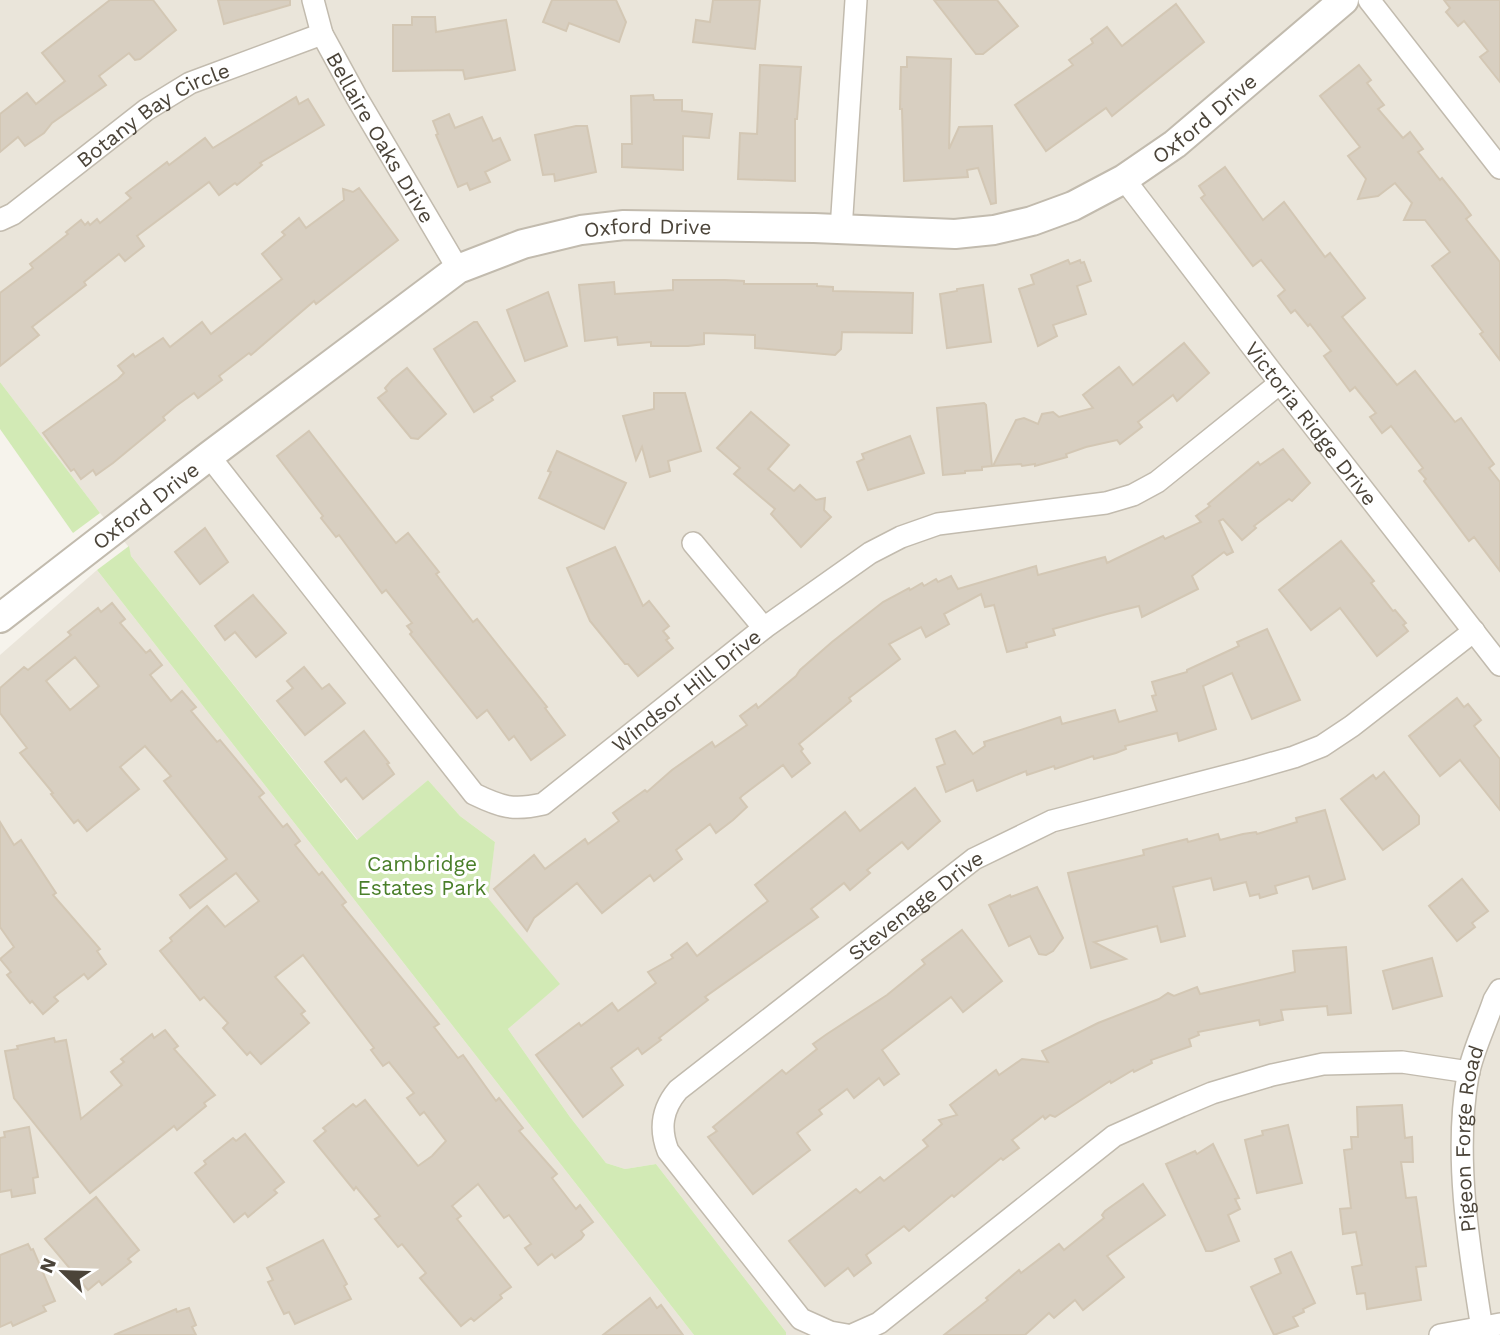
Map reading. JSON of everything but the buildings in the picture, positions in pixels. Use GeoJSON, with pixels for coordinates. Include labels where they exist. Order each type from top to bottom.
{"type":"FeatureCollection","features":[{"type":"Feature","properties":{"kind":"street","name":"Bellaire Oaks Drive"},"geometry":{"type":"LineString","coordinates":[[313,0],[323,34],[357,98],[458,269]]}},
{"type":"Feature","properties":{"kind":"street"},"geometry":{"type":"LineString","coordinates":[[841,230],[856,0]]}},
{"type":"Feature","properties":{"kind":"street","name":"Oxford Drive"},"geometry":{"type":"LineString","coordinates":[[0,618],[209,456],[458,269],[523,244],[581,230],[624,225],[955,234],[994,230],[1032,221],[1073,206],[1124,179],[1175,144],[1344,0]]}},
{"type":"Feature","properties":{"kind":"street"},"geometry":{"type":"LineString","coordinates":[[1369,0],[1500,168]]}},
{"type":"Feature","properties":{"kind":"street","name":"Botany Bay Circle"},"geometry":{"type":"LineString","coordinates":[[0,220],[13,214],[146,110],[190,83],[323,34]]}},
{"type":"Feature","properties":{"kind":"street","name":"Victoria Ridge Drive"},"geometry":{"type":"LineString","coordinates":[[1124,179],[1500,665]]}},
{"type":"Feature","properties":{"kind":"street","name":"Windsor Hill Drive"},"geometry":{"type":"LineString","coordinates":[[209,456],[474,794],[498,806],[522,809],[542,804],[764,628],[870,553],[901,537],[939,524],[1106,503],[1133,495],[1157,482],[1280,383]]}},
{"type":"Feature","properties":{"kind":"street"},"geometry":{"type":"LineString","coordinates":[[693,543],[764,628]]}},
{"type":"Feature","properties":{"kind":"street","name":"Stevenage Drive"},"geometry":{"type":"LineString","coordinates":[[1469,1072],[1402,1062],[1323,1064],[1272,1075],[1212,1093],[1181,1106],[1114,1136],[878,1323],[850,1335],[830,1332],[801,1319],[668,1151],[663,1137],[662,1121],[668,1102],[678,1090],[974,859],[1052,821],[1245,771],[1322,746],[1352,726],[1474,631]]}},
{"type":"Feature","properties":{"kind":"street","name":"Pigeon Forge Road"},"geometry":{"type":"LineString","coordinates":[[1488,1328],[1463,1181],[1462,1128],[1469,1072],[1500,990]]}},
{"type":"Feature","properties":{"kind":"street"},"geometry":{"type":"LineString","coordinates":[[1440,1335],[1488,1328]]}},
{"type":"Feature","properties":{"kind":"shaded area"},"geometry":{"type":"Polygon","coordinates":[[[0,0],[1500,0],[1500,1335],[786,1335],[656,1164],[625,1169],[606,1163],[508,1029],[559,984],[487,897],[495,842],[460,816],[428,780],[358,840],[131,556],[128,546],[0,382],[0,0]]]}},
{"type":"Feature","properties":{"kind":"shaded area"},"geometry":{"type":"Polygon","coordinates":[[[97,570],[694,1335],[0,1335],[0,655],[97,570]]]}},
{"type":"Feature","properties":{"kind":"green space"},"geometry":{"type":"Polygon","coordinates":[[[0,382],[100,513],[73,533],[0,429],[0,382]]]}},
{"type":"Feature","properties":{"kind":"green space","name":"Cambridge Estates Park"},"geometry":{"type":"Polygon","coordinates":[[[129,546],[131,556],[357,840],[428,780],[460,816],[495,842],[488,898],[560,984],[508,1029],[606,1163],[625,1169],[656,1164],[786,1335],[694,1335],[97,570],[129,546]]]}}]}
